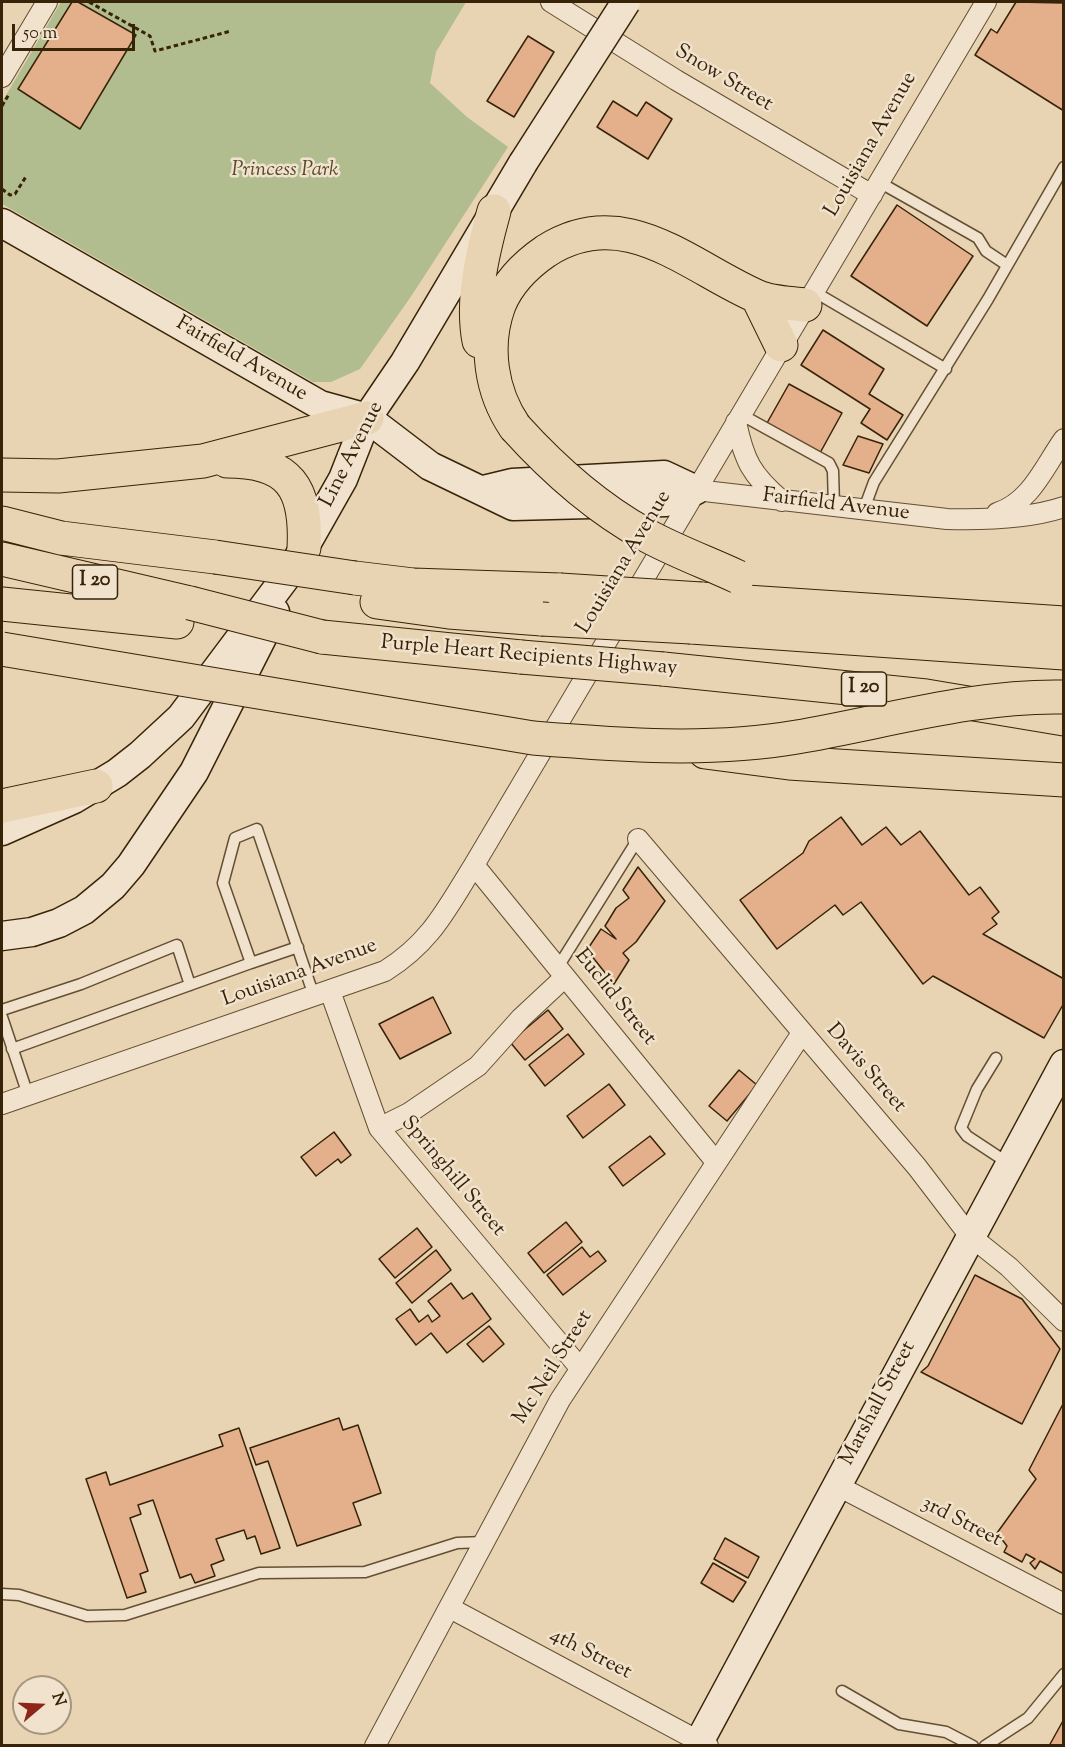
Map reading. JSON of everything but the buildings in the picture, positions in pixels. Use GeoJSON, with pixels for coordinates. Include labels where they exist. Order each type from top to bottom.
{"type":"FeatureCollection","features":[{"type":"Feature","properties":{"kind":"highway"},"geometry":{"type":"LineString","coordinates":[[494,211],[484,247],[476,309],[482,356],[510,420],[536,450],[584,492],[646,535],[738,577],[800,592],[952,617]]}},
{"type":"Feature","properties":{"kind":"highway"},"geometry":{"type":"LineString","coordinates":[[510,420],[493,375],[491,359],[493,327],[500,304],[523,270],[535,258],[564,242],[604,234],[644,238],[667,247],[758,298],[809,298]]}},
{"type":"Feature","properties":{"kind":"highway"},"geometry":{"type":"LineString","coordinates":[[758,298],[781,345]]}},
{"type":"Feature","properties":{"kind":"highway"},"geometry":{"type":"LineString","coordinates":[[2,475],[92,474],[201,461],[367,418]]}},
{"type":"Feature","properties":{"kind":"highway"},"geometry":{"type":"LineString","coordinates":[[201,461],[256,462],[277,469],[290,481],[301,502],[305,528],[298,559]]}},
{"type":"Feature","properties":{"kind":"highway","name":"I 20"},"geometry":{"type":"LineString","coordinates":[[2,523],[62,538],[117,558],[211,566],[349,588]]}},
{"type":"Feature","properties":{"kind":"highway","name":"I 20"},"geometry":{"type":"LineString","coordinates":[[2,559],[184,613]]}},
{"type":"Feature","properties":{"kind":"highway"},"geometry":{"type":"LineString","coordinates":[[349,588],[413,585],[561,590],[696,613],[1064,653]]}},
{"type":"Feature","properties":{"kind":"highway"},"geometry":{"type":"LineString","coordinates":[[349,588],[449,612],[542,619],[696,613],[952,617],[1064,623]]}},
{"type":"Feature","properties":{"kind":"highway"},"geometry":{"type":"LineString","coordinates":[[2,604],[184,613]]}},
{"type":"Feature","properties":{"kind":"highway","name":"Purple Heart Recipients Highway"},"geometry":{"type":"LineString","coordinates":[[184,613],[269,624],[322,637],[926,696],[1064,719]]}},
{"type":"Feature","properties":{"kind":"highway"},"geometry":{"type":"LineString","coordinates":[[2,649],[532,738],[614,745],[677,745],[796,737],[921,712],[1002,701],[1064,697]]}},
{"type":"Feature","properties":{"kind":"highway"},"geometry":{"type":"LineString","coordinates":[[677,745],[722,756],[789,763],[1064,780]]}},
{"type":"Feature","properties":{"kind":"highway"},"geometry":{"type":"LineString","coordinates":[[2,806],[96,786]]}},
{"type":"Feature","properties":{"kind":"street"},"geometry":{"type":"LineString","coordinates":[[2,77],[47,2]]}},
{"type":"Feature","properties":{"kind":"street","name":"Snow Street"},"geometry":{"type":"LineString","coordinates":[[551,2],[676,80],[875,188]]}},
{"type":"Feature","properties":{"kind":"street","name":"Line Avenue"},"geometry":{"type":"LineString","coordinates":[[2,831],[43,814],[96,786],[140,756],[181,717],[298,559],[343,479],[367,418],[405,362],[523,163],[626,2]]}},
{"type":"Feature","properties":{"kind":"street","name":"Louisiana Avenue"},"geometry":{"type":"LineString","coordinates":[[2,1104],[385,971],[407,957],[426,939],[442,918],[474,865],[986,2]]}},
{"type":"Feature","properties":{"kind":"street","name":"Fairfield Avenue"},"geometry":{"type":"LineString","coordinates":[[2,223],[320,405],[367,418],[430,466],[483,490],[512,483],[664,475],[696,490],[947,519],[976,520]]}},
{"type":"Feature","properties":{"kind":"street"},"geometry":{"type":"LineString","coordinates":[[738,418],[748,466],[782,501]]}},
{"type":"Feature","properties":{"kind":"street"},"geometry":{"type":"LineString","coordinates":[[976,520],[1003,512],[1022,500],[1064,439]]}},
{"type":"Feature","properties":{"kind":"street"},"geometry":{"type":"LineString","coordinates":[[976,520],[1050,511],[1064,507]]}},
{"type":"Feature","properties":{"kind":"street"},"geometry":{"type":"LineString","coordinates":[[2,936],[32,932],[59,923],[84,910],[113,886],[131,865],[194,772],[273,618],[298,559]]}},
{"type":"Feature","properties":{"kind":"street","name":"Davis Street"},"geometry":{"type":"LineString","coordinates":[[638,839],[917,1167],[969,1235],[1009,1267],[1064,1321]]}},
{"type":"Feature","properties":{"kind":"street","name":"Euclid Street"},"geometry":{"type":"LineString","coordinates":[[474,865],[717,1162]]}},
{"type":"Feature","properties":{"kind":"street"},"geometry":{"type":"LineString","coordinates":[[379,1128],[408,1113],[478,1066],[562,972]]}},
{"type":"Feature","properties":{"kind":"street","name":"Springhill Street"},"geometry":{"type":"LineString","coordinates":[[322,994],[379,1128],[580,1368]]}},
{"type":"Feature","properties":{"kind":"street","name":"Mc Neil Street"},"geometry":{"type":"LineString","coordinates":[[375,1746],[545,1426],[580,1368],[802,1033]]}},
{"type":"Feature","properties":{"kind":"street","name":"Marshall Street"},"geometry":{"type":"LineString","coordinates":[[702,1744],[969,1235],[1064,1064]]}},
{"type":"Feature","properties":{"kind":"street","name":"3rd Street"},"geometry":{"type":"LineString","coordinates":[[836,1485],[1064,1604]]}},
{"type":"Feature","properties":{"kind":"street","name":"4th Street"},"geometry":{"type":"LineString","coordinates":[[450,1608],[702,1744]]}},
{"type":"Feature","properties":{"kind":"lane"},"geometry":{"type":"LineString","coordinates":[[864,509],[874,482],[946,369],[1064,167]]}},
{"type":"Feature","properties":{"kind":"lane"},"geometry":{"type":"LineString","coordinates":[[875,188],[978,238],[986,251],[1007,265]]}},
{"type":"Feature","properties":{"kind":"lane"},"geometry":{"type":"LineString","coordinates":[[809,298],[946,369]]}},
{"type":"Feature","properties":{"kind":"lane"},"geometry":{"type":"LineString","coordinates":[[738,418],[829,463],[833,471],[834,506]]}},
{"type":"Feature","properties":{"kind":"lane"},"geometry":{"type":"LineString","coordinates":[[251,963],[224,884],[236,838],[243,833],[257,829],[298,947],[322,994]]}},
{"type":"Feature","properties":{"kind":"lane"},"geometry":{"type":"LineString","coordinates":[[562,972],[638,839]]}},
{"type":"Feature","properties":{"kind":"lane"},"geometry":{"type":"LineString","coordinates":[[2,1010],[81,984],[177,945],[190,985]]}},
{"type":"Feature","properties":{"kind":"lane"},"geometry":{"type":"LineString","coordinates":[[12,1049],[298,947]]}},
{"type":"Feature","properties":{"kind":"lane"},"geometry":{"type":"LineString","coordinates":[[2,1017],[28,1095]]}},
{"type":"Feature","properties":{"kind":"lane"},"geometry":{"type":"LineString","coordinates":[[996,1058],[977,1089],[961,1128],[968,1137],[1008,1164]]}},
{"type":"Feature","properties":{"kind":"lane"},"geometry":{"type":"LineString","coordinates":[[2,1594],[20,1595],[87,1616],[125,1615],[260,1573],[365,1572],[457,1543],[484,1542]]}},
{"type":"Feature","properties":{"kind":"lane"},"geometry":{"type":"LineString","coordinates":[[985,1746],[1028,1718],[1064,1674]]}},
{"type":"Feature","properties":{"kind":"lane"},"geometry":{"type":"LineString","coordinates":[[842,1690],[899,1724],[946,1732],[973,1746]]}},
{"type":"Feature","properties":{"kind":"path"},"geometry":{"type":"LineString","coordinates":[[89,2],[150,36],[154,51],[231,31]]}},
{"type":"Feature","properties":{"kind":"path"},"geometry":{"type":"LineString","coordinates":[[2,189],[15,194],[27,175]]}},
{"type":"Feature","properties":{"kind":"green space","name":"Princess Park"},"geometry":{"type":"Polygon","coordinates":[[[61,2],[466,2],[436,52],[430,83],[467,117],[508,147],[412,295],[360,369],[331,382],[313,382],[2,204],[2,102],[61,2]]]}}]}
